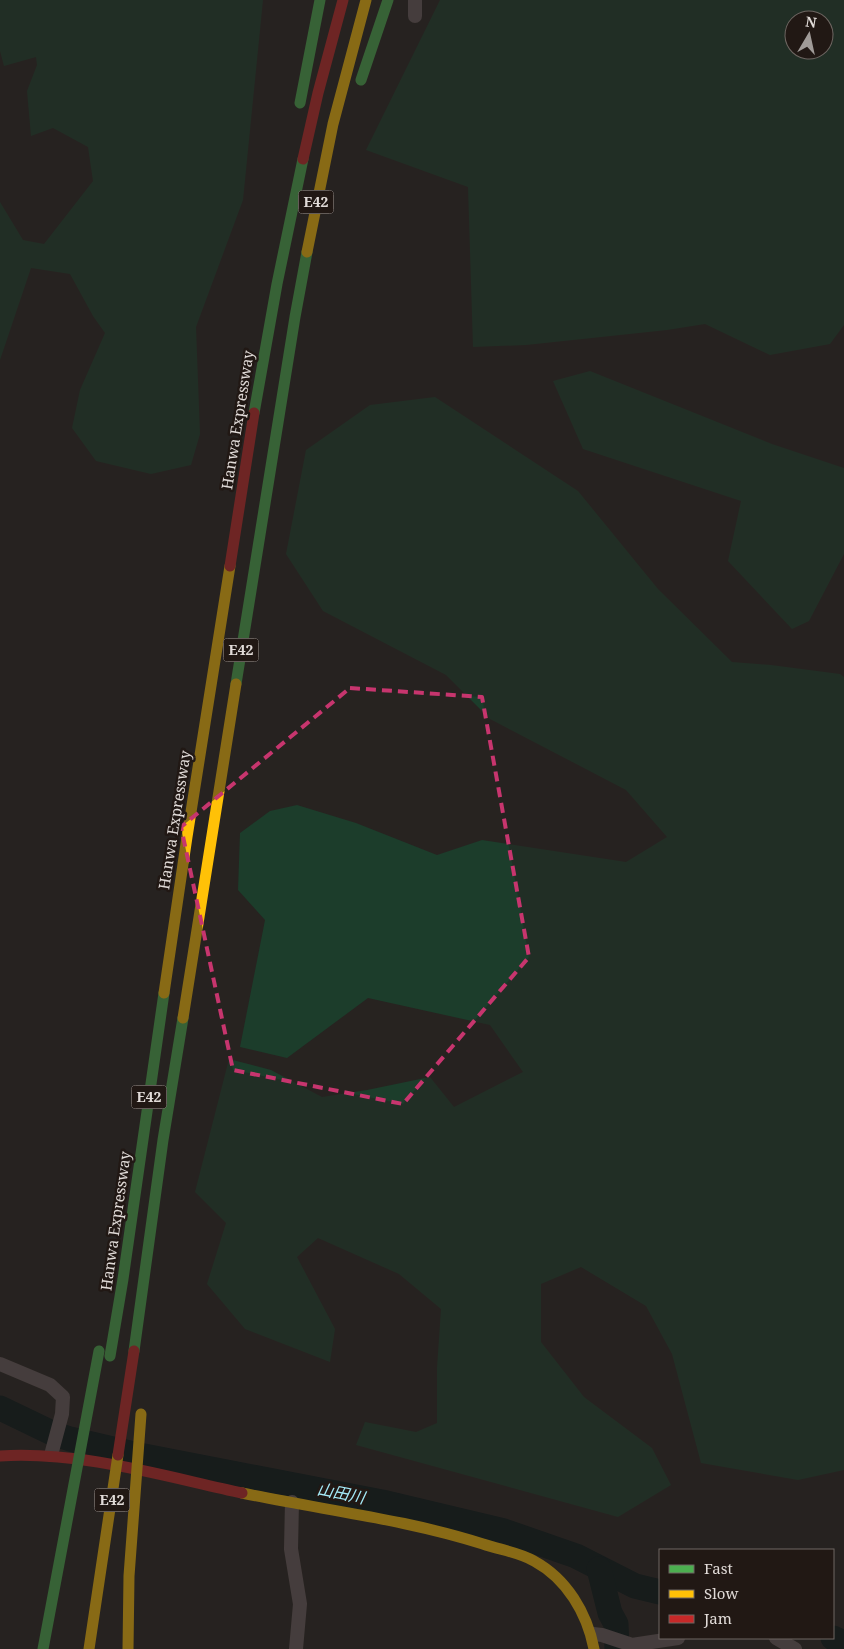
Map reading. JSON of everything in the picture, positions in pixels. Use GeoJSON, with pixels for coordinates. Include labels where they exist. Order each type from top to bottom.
{"type":"FeatureCollection","features":[{"type":"Feature","properties":{"kind":"main road"},"geometry":{"type":"LineString","coordinates":[[298,115],[320,0]]}},
{"type":"Feature","properties":{"kind":"main road","name":"Hanwa Expressway"},"geometry":{"type":"LineString","coordinates":[[109,1361],[187,838],[256,401],[277,284],[318,93],[343,0]]}},
{"type":"Feature","properties":{"kind":"main road","name":"E42"},"geometry":{"type":"LineString","coordinates":[[89,1649],[141,1352],[163,1140],[295,317],[333,124],[366,0]]}},
{"type":"Feature","properties":{"kind":"main road"},"geometry":{"type":"LineString","coordinates":[[356,94],[388,0]]}},
{"type":"Feature","properties":{"kind":"main road"},"geometry":{"type":"LineString","coordinates":[[295,317],[340,150]]}},
{"type":"Feature","properties":{"kind":"main road"},"geometry":{"type":"LineString","coordinates":[[277,284],[293,153]]}},
{"type":"Feature","properties":{"kind":"main road"},"geometry":{"type":"LineString","coordinates":[[43,1649],[99,1351],[144,1133]]}},
{"type":"Feature","properties":{"kind":"main road"},"geometry":{"type":"LineString","coordinates":[[128,1649],[129,1576],[142,1398]]}},
{"type":"Feature","properties":{"kind":"main road"},"geometry":{"type":"LineString","coordinates":[[0,1456],[53,1449],[292,1502],[406,1523],[475,1541],[534,1560],[556,1576],[571,1595],[597,1635],[594,1649]]}},
{"type":"Feature","properties":{"kind":"main road","name":"E42"},"geometry":{"type":"LineString","coordinates":[[90,1473],[94,1454]]}},
{"type":"Feature","properties":{"kind":"street"},"geometry":{"type":"LineString","coordinates":[[415,0],[415,16]]}},
{"type":"Feature","properties":{"kind":"street"},"geometry":{"type":"LineString","coordinates":[[0,1364],[50,1384],[63,1397],[62,1414],[53,1449]]}},
{"type":"Feature","properties":{"kind":"street"},"geometry":{"type":"LineString","coordinates":[[292,1502],[291,1549],[300,1604],[296,1649]]}},
{"type":"Feature","properties":{"kind":"street"},"geometry":{"type":"LineString","coordinates":[[597,1635],[632,1645],[671,1639]]}},
{"type":"Feature","properties":{"kind":"street"},"geometry":{"type":"LineString","coordinates":[[778,1639],[794,1649]]}},
{"type":"Feature","properties":{"kind":"highlighted area"},"geometry":{"type":"Polygon","coordinates":[[[350,688],[482,697],[529,957],[403,1104],[233,1070],[181,827],[350,688]]]}},
{"type":"Feature","properties":{"kind":"green space"},"geometry":{"type":"Polygon","coordinates":[[[0,0],[263,0],[243,200],[196,327],[200,434],[191,465],[151,474],[96,461],[72,428],[80,390],[105,333],[93,316],[70,274],[31,268],[0,360],[0,202],[23,240],[44,244],[93,181],[88,147],[53,128],[31,136],[27,91],[37,65],[36,57],[4,66],[0,51],[0,0]]]}},
{"type":"Feature","properties":{"kind":"green space"},"geometry":{"type":"Polygon","coordinates":[[[440,0],[844,0],[844,325],[830,344],[770,355],[705,324],[667,330],[526,345],[473,347],[468,187],[366,150],[440,0]]]}},
{"type":"Feature","properties":{"kind":"green space"},"geometry":{"type":"Polygon","coordinates":[[[590,371],[772,444],[844,468],[844,554],[809,621],[792,629],[728,561],[741,501],[583,449],[553,381],[590,371]]]}},
{"type":"Feature","properties":{"kind":"green space"},"geometry":{"type":"Polygon","coordinates":[[[435,397],[578,491],[658,589],[732,662],[840,674],[844,677],[844,1470],[798,1480],[701,1463],[672,1354],[646,1306],[581,1267],[541,1284],[541,1342],[584,1397],[652,1448],[671,1485],[618,1517],[356,1445],[365,1422],[416,1432],[437,1423],[437,1368],[441,1309],[399,1274],[318,1238],[297,1257],[335,1329],[330,1362],[245,1329],[207,1284],[226,1223],[195,1192],[229,1059],[271,1070],[322,1097],[430,1077],[454,1107],[523,1072],[490,1025],[368,998],[287,1058],[240,1047],[265,920],[238,890],[240,833],[270,811],[297,805],[356,823],[437,855],[482,840],[626,862],[667,837],[626,790],[490,719],[446,675],[323,611],[286,554],[306,450],[370,405],[435,397]]]}},
{"type":"Feature","properties":{"kind":"waterway","name":"山田川"},"geometry":{"type":"LineString","coordinates":[[0,1408],[52,1433],[70,1439],[134,1454],[382,1502],[504,1531],[576,1556],[635,1586],[659,1592]]}},
{"type":"Feature","properties":{"kind":"waterway","name":"山田川"},"geometry":{"type":"LineString","coordinates":[[599,1569],[610,1613],[616,1624],[617,1649]]}},
{"type":"Feature","properties":{"kind":"waterway"},"geometry":{"type":"LineString","coordinates":[[834,1638],[844,1643]]}},
{"type":"Feature","properties":{"kind":"traffic: fast"},"geometry":{"type":"LineString","coordinates":[[300,103],[320,0]]}},
{"type":"Feature","properties":{"kind":"traffic: fast"},"geometry":{"type":"LineString","coordinates":[[361,80],[388,0]]}},
{"type":"Feature","properties":{"kind":"traffic: fast"},"geometry":{"type":"LineString","coordinates":[[254,413],[277,284],[303,159]]}},
{"type":"Feature","properties":{"kind":"traffic: fast"},"geometry":{"type":"LineString","coordinates":[[236,684],[307,252]]}},
{"type":"Feature","properties":{"kind":"traffic: fast"},"geometry":{"type":"LineString","coordinates":[[110,1356],[123,1279],[164,993]]}},
{"type":"Feature","properties":{"kind":"traffic: fast"},"geometry":{"type":"LineString","coordinates":[[134,1351],[163,1140],[183,1018]]}},
{"type":"Feature","properties":{"kind":"traffic: fast"},"geometry":{"type":"LineString","coordinates":[[43,1649],[99,1351]]}},
{"type":"Feature","properties":{"kind":"traffic: slow"},"geometry":{"type":"LineString","coordinates":[[307,252],[333,124],[366,0]]}},
{"type":"Feature","properties":{"kind":"traffic: slow"},"geometry":{"type":"LineString","coordinates":[[164,993],[230,566]]}},
{"type":"Feature","properties":{"kind":"traffic: slow"},"geometry":{"type":"LineString","coordinates":[[183,1018],[236,684]]}},
{"type":"Feature","properties":{"kind":"traffic: slow"},"geometry":{"type":"LineString","coordinates":[[128,1649],[129,1576],[141,1414]]}},
{"type":"Feature","properties":{"kind":"traffic: slow"},"geometry":{"type":"LineString","coordinates":[[89,1649],[118,1455]]}},
{"type":"Feature","properties":{"kind":"traffic: slow"},"geometry":{"type":"LineString","coordinates":[[242,1493],[424,1528],[454,1535],[528,1558],[546,1568],[566,1587],[574,1598],[581,1610],[594,1649]]}},
{"type":"Feature","properties":{"kind":"traffic: jam"},"geometry":{"type":"LineString","coordinates":[[303,159],[318,93],[343,0]]}},
{"type":"Feature","properties":{"kind":"traffic: jam"},"geometry":{"type":"LineString","coordinates":[[230,566],[254,413]]}},
{"type":"Feature","properties":{"kind":"traffic: jam"},"geometry":{"type":"LineString","coordinates":[[118,1455],[134,1351]]}},
{"type":"Feature","properties":{"kind":"traffic: jam"},"geometry":{"type":"LineString","coordinates":[[0,1456],[30,1455],[91,1461],[122,1466],[242,1493]]}}]}
